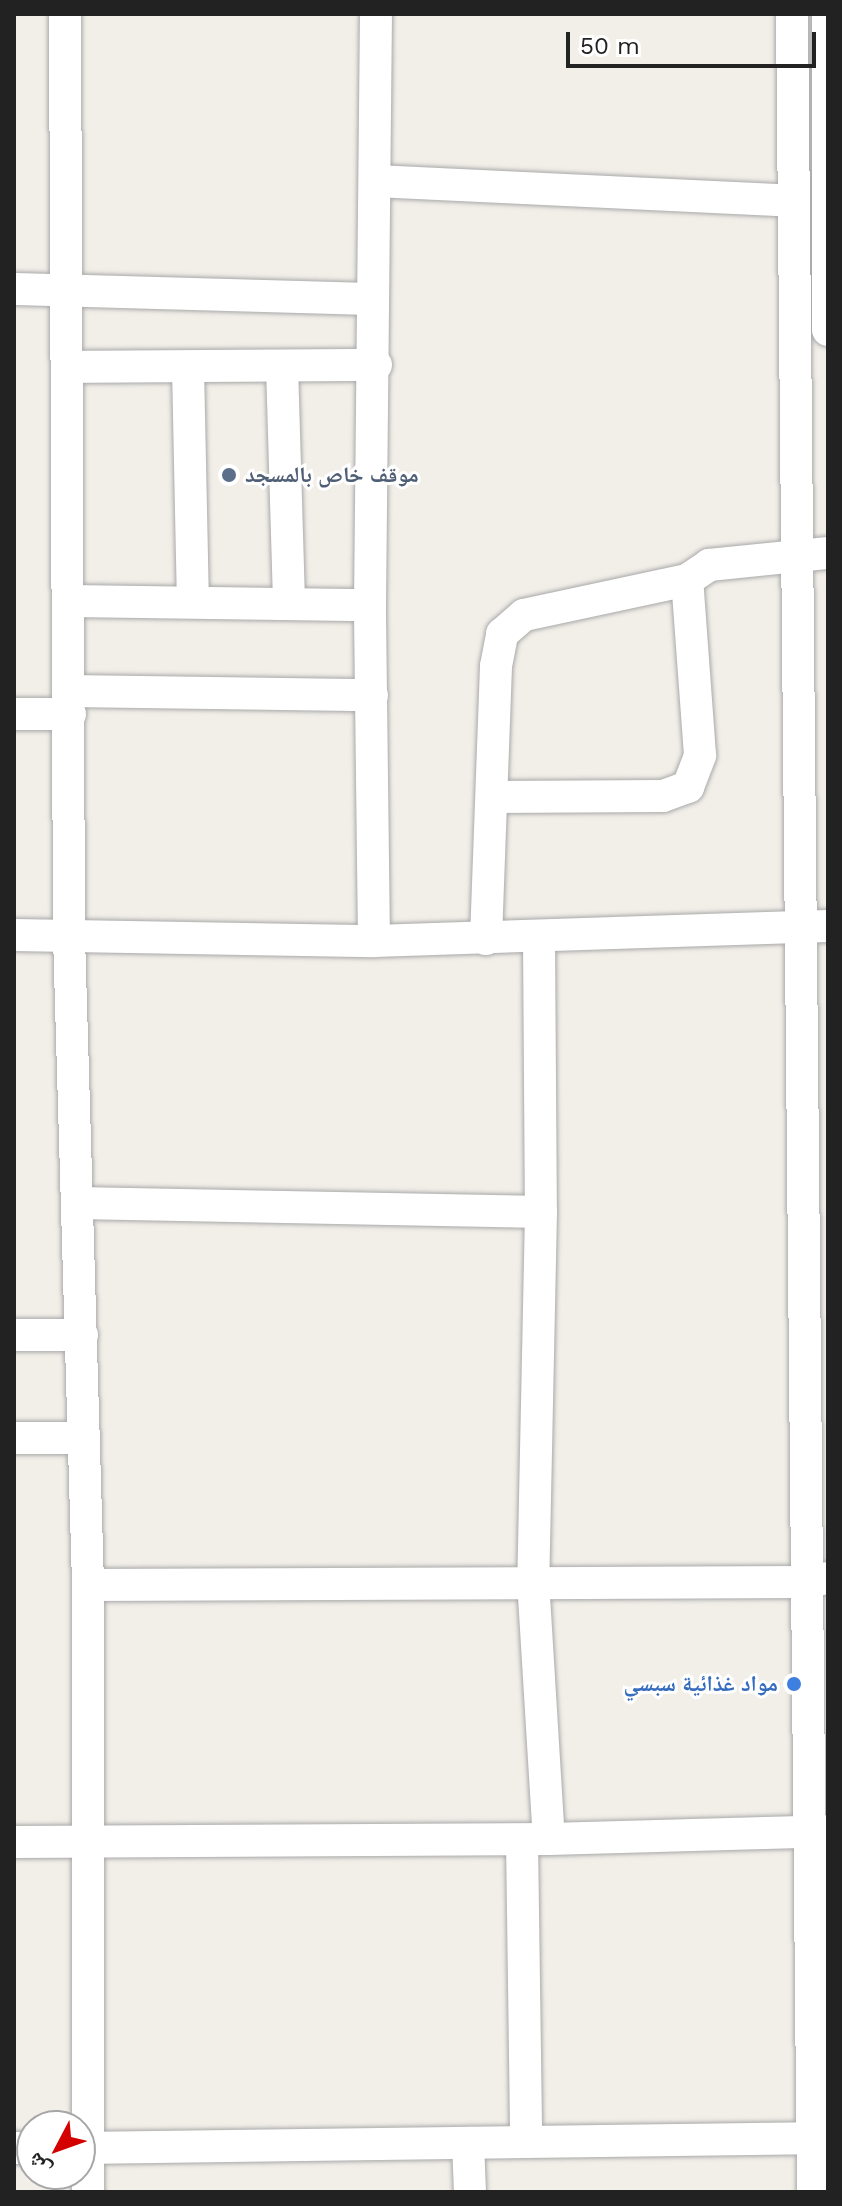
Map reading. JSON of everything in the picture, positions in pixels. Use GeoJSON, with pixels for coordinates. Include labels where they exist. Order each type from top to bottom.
{"type":"FeatureCollection","features":[{"type":"Feature","properties":{"kind":"street"},"geometry":{"type":"LineString","coordinates":[[65,14],[69,367],[69,936],[80,1203],[81,1438],[88,1585],[89,1841],[85,2110]]}},
{"type":"Feature","properties":{"kind":"street"},"geometry":{"type":"LineString","coordinates":[[374,941],[370,605],[376,365],[372,299],[376,14]]}},
{"type":"Feature","properties":{"kind":"street"},"geometry":{"type":"LineString","coordinates":[[792,14],[793,201],[813,554],[821,2138],[813,2192]]}},
{"type":"Feature","properties":{"kind":"street"},"geometry":{"type":"LineString","coordinates":[[828,14],[828,330]]}},
{"type":"Feature","properties":{"kind":"street"},"geometry":{"type":"LineString","coordinates":[[375,181],[793,201]]}},
{"type":"Feature","properties":{"kind":"street"},"geometry":{"type":"LineString","coordinates":[[14,289],[372,299]]}},
{"type":"Feature","properties":{"kind":"street"},"geometry":{"type":"LineString","coordinates":[[69,367],[376,365]]}},
{"type":"Feature","properties":{"kind":"street"},"geometry":{"type":"LineString","coordinates":[[282,366],[289,601]]}},
{"type":"Feature","properties":{"kind":"street"},"geometry":{"type":"LineString","coordinates":[[188,367],[193,601]]}},
{"type":"Feature","properties":{"kind":"street"},"geometry":{"type":"LineString","coordinates":[[486,939],[496,666],[502,634],[524,615],[687,580],[709,565],[813,554]]}},
{"type":"Feature","properties":{"kind":"street"},"geometry":{"type":"LineString","coordinates":[[493,797],[663,796],[688,787],[700,755],[687,580]]}},
{"type":"Feature","properties":{"kind":"street"},"geometry":{"type":"LineString","coordinates":[[69,601],[289,601],[370,605]]}},
{"type":"Feature","properties":{"kind":"street"},"geometry":{"type":"LineString","coordinates":[[14,714],[69,702],[372,695]]}},
{"type":"Feature","properties":{"kind":"street"},"geometry":{"type":"LineString","coordinates":[[14,935],[374,941],[539,939],[815,926]]}},
{"type":"Feature","properties":{"kind":"street"},"geometry":{"type":"LineString","coordinates":[[526,2142],[535,1840],[533,1580],[541,1212],[539,939]]}},
{"type":"Feature","properties":{"kind":"street"},"geometry":{"type":"LineString","coordinates":[[80,1203],[541,1212]]}},
{"type":"Feature","properties":{"kind":"street"},"geometry":{"type":"LineString","coordinates":[[14,1335],[82,1335]]}},
{"type":"Feature","properties":{"kind":"street"},"geometry":{"type":"LineString","coordinates":[[14,1438],[81,1438]]}},
{"type":"Feature","properties":{"kind":"street"},"geometry":{"type":"LineString","coordinates":[[88,1585],[816,1580]]}},
{"type":"Feature","properties":{"kind":"street"},"geometry":{"type":"LineString","coordinates":[[14,1842],[535,1840],[818,1831]]}},
{"type":"Feature","properties":{"kind":"street"},"geometry":{"type":"LineString","coordinates":[[96,2148],[821,2138]]}},
{"type":"Feature","properties":{"kind":"street"},"geometry":{"type":"LineString","coordinates":[[468,2143],[470,2192]]}},
{"type":"Feature","properties":{"kind":"place","name":"موقف خاص بالمسجد"},"geometry":{"type":"Point","coordinates":[229,475]}},
{"type":"Feature","properties":{"kind":"place","name":"مواد غذائية سبسي"},"geometry":{"type":"Point","coordinates":[794,1684]}}]}
